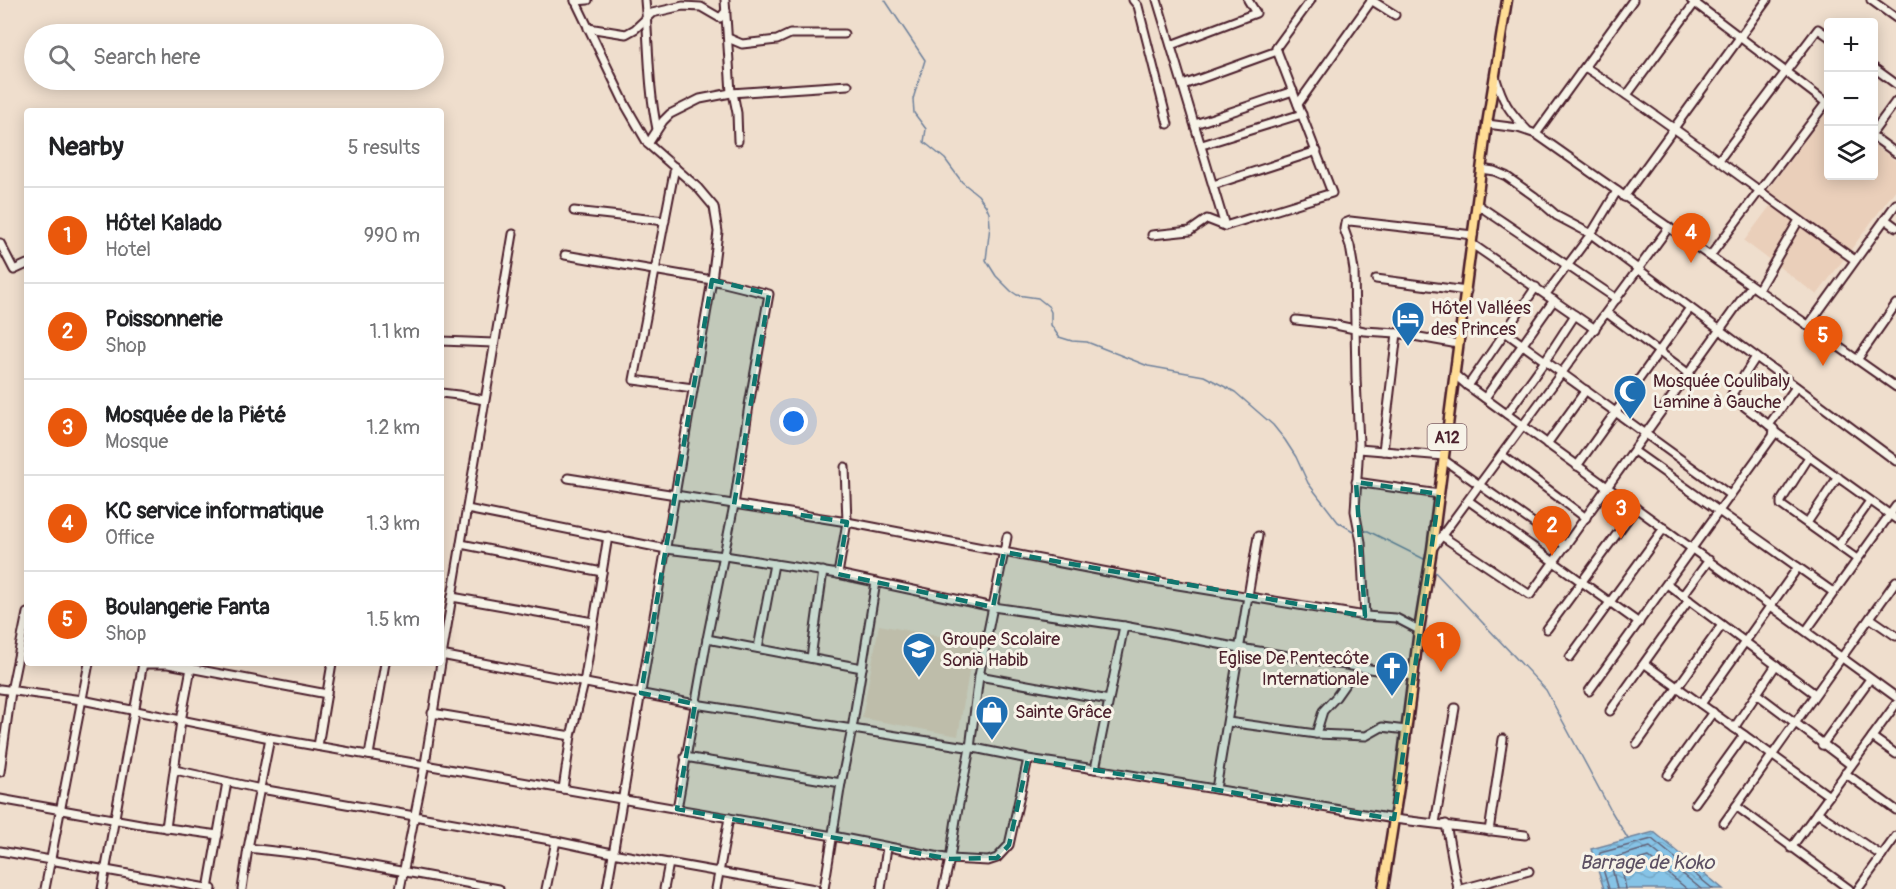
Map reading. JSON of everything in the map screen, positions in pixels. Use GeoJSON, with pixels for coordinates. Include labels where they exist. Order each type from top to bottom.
{"type":"FeatureCollection","features":[{"type":"Feature","properties":{"kind":"main road","name":"A12"},"geometry":{"type":"LineString","coordinates":[[1384,889],[1467,291],[1487,124],[1507,0]]}},
{"type":"Feature","properties":{"kind":"street"},"geometry":{"type":"LineString","coordinates":[[588,0],[575,1],[626,106],[648,144],[709,199],[714,207],[718,232],[712,280],[607,889]]}},
{"type":"Feature","properties":{"kind":"street"},"geometry":{"type":"LineString","coordinates":[[645,0],[648,74],[657,129]]}},
{"type":"Feature","properties":{"kind":"street"},"geometry":{"type":"LineString","coordinates":[[725,0],[738,141]]}},
{"type":"Feature","properties":{"kind":"street"},"geometry":{"type":"LineString","coordinates":[[1133,0],[1138,6],[1168,124]]}},
{"type":"Feature","properties":{"kind":"street"},"geometry":{"type":"LineString","coordinates":[[1157,0],[1226,226]]}},
{"type":"Feature","properties":{"kind":"street"},"geometry":{"type":"LineString","coordinates":[[1171,45],[1256,13],[1248,0]]}},
{"type":"Feature","properties":{"kind":"street"},"geometry":{"type":"LineString","coordinates":[[1152,235],[1190,231],[1207,219],[1226,226],[1332,193],[1276,48],[1311,0]]}},
{"type":"Feature","properties":{"kind":"street"},"geometry":{"type":"LineString","coordinates":[[1298,104],[1371,0],[1395,15]]}},
{"type":"Feature","properties":{"kind":"street"},"geometry":{"type":"LineString","coordinates":[[1536,134],[1633,0]]}},
{"type":"Feature","properties":{"kind":"street"},"geometry":{"type":"LineString","coordinates":[[1624,197],[1767,0]]}},
{"type":"Feature","properties":{"kind":"street"},"geometry":{"type":"LineString","coordinates":[[1871,0],[1893,16],[1896,5]]}},
{"type":"Feature","properties":{"kind":"street"},"geometry":{"type":"LineString","coordinates":[[1627,94],[1695,1],[1824,101]]}},
{"type":"Feature","properties":{"kind":"street"},"geometry":{"type":"LineString","coordinates":[[588,28],[626,34],[652,13],[683,6],[701,7],[720,18],[726,11]]}},
{"type":"Feature","properties":{"kind":"street"},"geometry":{"type":"LineString","coordinates":[[1719,160],[1818,29],[1824,33]]}},
{"type":"Feature","properties":{"kind":"street"},"geometry":{"type":"LineString","coordinates":[[728,38],[742,44],[777,40],[790,34],[844,34]]}},
{"type":"Feature","properties":{"kind":"street"},"geometry":{"type":"LineString","coordinates":[[1183,84],[1277,51]]}},
{"type":"Feature","properties":{"kind":"street"},"geometry":{"type":"LineString","coordinates":[[1585,67],[1627,94],[1855,260]]}},
{"type":"Feature","properties":{"kind":"street"},"geometry":{"type":"LineString","coordinates":[[1878,71],[1896,84]]}},
{"type":"Feature","properties":{"kind":"street"},"geometry":{"type":"LineString","coordinates":[[1495,74],[1504,103],[1527,131]]}},
{"type":"Feature","properties":{"kind":"street"},"geometry":{"type":"LineString","coordinates":[[648,144],[670,114],[700,99],[732,93],[848,85]]}},
{"type":"Feature","properties":{"kind":"street"},"geometry":{"type":"LineString","coordinates":[[1195,124],[1293,91]]}},
{"type":"Feature","properties":{"kind":"street"},"geometry":{"type":"LineString","coordinates":[[1878,126],[1896,101]]}},
{"type":"Feature","properties":{"kind":"street"},"geometry":{"type":"LineString","coordinates":[[1710,256],[1824,107]]}},
{"type":"Feature","properties":{"kind":"street"},"geometry":{"type":"LineString","coordinates":[[1202,146],[1302,114]]}},
{"type":"Feature","properties":{"kind":"street"},"geometry":{"type":"LineString","coordinates":[[1487,124],[1508,126],[1536,134],[1896,387]]}},
{"type":"Feature","properties":{"kind":"street"},"geometry":{"type":"LineString","coordinates":[[1878,140],[1896,153]]}},
{"type":"Feature","properties":{"kind":"street"},"geometry":{"type":"LineString","coordinates":[[1214,185],[1317,151]]}},
{"type":"Feature","properties":{"kind":"street"},"geometry":{"type":"LineString","coordinates":[[675,167],[633,380],[693,388]]}},
{"type":"Feature","properties":{"kind":"street"},"geometry":{"type":"LineString","coordinates":[[1481,169],[1506,176],[1557,216],[1591,234],[1896,461]]}},
{"type":"Feature","properties":{"kind":"street"},"geometry":{"type":"LineString","coordinates":[[1546,294],[1591,234],[1617,192]]}},
{"type":"Feature","properties":{"kind":"street"},"geometry":{"type":"LineString","coordinates":[[1808,326],[1896,204]]}},
{"type":"Feature","properties":{"kind":"street"},"geometry":{"type":"LineString","coordinates":[[1478,205],[1617,299]]}},
{"type":"Feature","properties":{"kind":"street"},"geometry":{"type":"LineString","coordinates":[[574,211],[664,221]]}},
{"type":"Feature","properties":{"kind":"street"},"geometry":{"type":"LineString","coordinates":[[1885,219],[1896,226]]}},
{"type":"Feature","properties":{"kind":"street"},"geometry":{"type":"LineString","coordinates":[[1442,536],[1530,596],[1720,331],[1754,288],[1799,220]]}},
{"type":"Feature","properties":{"kind":"street"},"geometry":{"type":"LineString","coordinates":[[1365,616],[1361,542],[1355,511],[1359,449],[1354,270],[1350,246],[1344,229],[1345,223],[1359,222],[1472,239],[1595,329]]}},
{"type":"Feature","properties":{"kind":"street"},"geometry":{"type":"LineString","coordinates":[[1432,549],[1669,227]]}},
{"type":"Feature","properties":{"kind":"street"},"geometry":{"type":"LineString","coordinates":[[444,642],[513,234]]}},
{"type":"Feature","properties":{"kind":"street"},"geometry":{"type":"LineString","coordinates":[[0,243],[14,270],[24,265]]}},
{"type":"Feature","properties":{"kind":"street"},"geometry":{"type":"LineString","coordinates":[[565,255],[712,280],[769,294],[725,556],[707,639],[677,809]]}},
{"type":"Feature","properties":{"kind":"street"},"geometry":{"type":"LineString","coordinates":[[1376,279],[1467,291]]}},
{"type":"Feature","properties":{"kind":"street"},"geometry":{"type":"LineString","coordinates":[[1468,386],[1536,287]]}},
{"type":"Feature","properties":{"kind":"street"},"geometry":{"type":"LineString","coordinates":[[1485,398],[1554,300]]}},
{"type":"Feature","properties":{"kind":"street"},"geometry":{"type":"LineString","coordinates":[[1857,360],[1896,304]]}},
{"type":"Feature","properties":{"kind":"street"},"geometry":{"type":"LineString","coordinates":[[1577,466],[1690,308]]}},
{"type":"Feature","properties":{"kind":"street"},"geometry":{"type":"LineString","coordinates":[[1607,313],[1689,374]]}},
{"type":"Feature","properties":{"kind":"street"},"geometry":{"type":"LineString","coordinates":[[1506,414],[1575,315]]}},
{"type":"Feature","properties":{"kind":"street"},"geometry":{"type":"LineString","coordinates":[[1296,320],[1364,331],[1397,333],[1458,344]]}},
{"type":"Feature","properties":{"kind":"street"},"geometry":{"type":"LineString","coordinates":[[1505,332],[1730,495]]}},
{"type":"Feature","properties":{"kind":"street"},"geometry":{"type":"LineString","coordinates":[[1383,451],[1397,333]]}},
{"type":"Feature","properties":{"kind":"street"},"geometry":{"type":"LineString","coordinates":[[444,341],[494,343]]}},
{"type":"Feature","properties":{"kind":"street"},"geometry":{"type":"LineString","coordinates":[[1756,357],[1732,394],[1737,401],[1773,427],[1775,432],[1893,517]]}},
{"type":"Feature","properties":{"kind":"street"},"geometry":{"type":"LineString","coordinates":[[1454,374],[1896,697]]}},
{"type":"Feature","properties":{"kind":"street"},"geometry":{"type":"LineString","coordinates":[[1769,425],[1796,387]]}},
{"type":"Feature","properties":{"kind":"street"},"geometry":{"type":"LineString","coordinates":[[1547,444],[1586,390]]}},
{"type":"Feature","properties":{"kind":"street"},"geometry":{"type":"LineString","coordinates":[[444,393],[484,400]]}},
{"type":"Feature","properties":{"kind":"street"},"geometry":{"type":"LineString","coordinates":[[1588,691],[1775,432]]}},
{"type":"Feature","properties":{"kind":"street"},"geometry":{"type":"LineString","coordinates":[[1359,449],[1444,458],[1566,546]]}},
{"type":"Feature","properties":{"kind":"street"},"geometry":{"type":"LineString","coordinates":[[1634,451],[1833,592]]}},
{"type":"Feature","properties":{"kind":"street"},"geometry":{"type":"LineString","coordinates":[[1502,455],[1586,518]]}},
{"type":"Feature","properties":{"kind":"street"},"geometry":{"type":"LineString","coordinates":[[1809,457],[1781,501],[1781,505],[1857,559]]}},
{"type":"Feature","properties":{"kind":"street"},"geometry":{"type":"LineString","coordinates":[[838,573],[847,522],[845,467]]}},
{"type":"Feature","properties":{"kind":"street"},"geometry":{"type":"LineString","coordinates":[[1807,523],[1838,477]]}},
{"type":"Feature","properties":{"kind":"street"},"geometry":{"type":"LineString","coordinates":[[568,478],[847,522],[1248,597],[1365,616],[1396,618],[1419,630]]}},
{"type":"Feature","properties":{"kind":"street"},"geometry":{"type":"LineString","coordinates":[[1356,482],[1439,494]]}},
{"type":"Feature","properties":{"kind":"street"},"geometry":{"type":"LineString","coordinates":[[1469,501],[1639,622]]}},
{"type":"Feature","properties":{"kind":"street"},"geometry":{"type":"LineString","coordinates":[[1839,545],[1870,501]]}},
{"type":"Feature","properties":{"kind":"street"},"geometry":{"type":"LineString","coordinates":[[1806,631],[1857,559],[1893,517],[1896,506]]}},
{"type":"Feature","properties":{"kind":"street"},"geometry":{"type":"LineString","coordinates":[[1547,629],[1636,508]]}},
{"type":"Feature","properties":{"kind":"street"},"geometry":{"type":"LineString","coordinates":[[467,509],[666,549],[838,573],[993,607],[1124,626],[1240,648],[1413,676]]}},
{"type":"Feature","properties":{"kind":"street"},"geometry":{"type":"LineString","coordinates":[[1570,657],[1664,528]]}},
{"type":"Feature","properties":{"kind":"street"},"geometry":{"type":"LineString","coordinates":[[563,789],[571,736],[584,683],[608,536]]}},
{"type":"Feature","properties":{"kind":"street"},"geometry":{"type":"LineString","coordinates":[[1216,789],[1258,536]]}},
{"type":"Feature","properties":{"kind":"street"},"geometry":{"type":"LineString","coordinates":[[942,889],[950,859],[970,748],[979,676],[1007,537]]}},
{"type":"Feature","properties":{"kind":"street"},"geometry":{"type":"LineString","coordinates":[[461,544],[602,572]]}},
{"type":"Feature","properties":{"kind":"street"},"geometry":{"type":"LineString","coordinates":[[1610,711],[1645,664],[1709,560]]}},
{"type":"Feature","properties":{"kind":"street"},"geometry":{"type":"LineString","coordinates":[[758,648],[774,564]]}},
{"type":"Feature","properties":{"kind":"street"},"geometry":{"type":"LineString","coordinates":[[1701,704],[1798,567]]}},
{"type":"Feature","properties":{"kind":"street"},"geometry":{"type":"LineString","coordinates":[[811,658],[823,571]]}},
{"type":"Feature","properties":{"kind":"street"},"geometry":{"type":"LineString","coordinates":[[1724,823],[1896,581]]}},
{"type":"Feature","properties":{"kind":"street"},"geometry":{"type":"LineString","coordinates":[[824,889],[876,582]]}},
{"type":"Feature","properties":{"kind":"street"},"geometry":{"type":"LineString","coordinates":[[1667,584],[1815,694]]}},
{"type":"Feature","properties":{"kind":"street"},"geometry":{"type":"LineString","coordinates":[[452,597],[593,622]]}},
{"type":"Feature","properties":{"kind":"street"},"geometry":{"type":"LineString","coordinates":[[1870,618],[1896,636]]}},
{"type":"Feature","properties":{"kind":"street"},"geometry":{"type":"LineString","coordinates":[[1638,744],[1722,625]]}},
{"type":"Feature","properties":{"kind":"street"},"geometry":{"type":"LineString","coordinates":[[1095,769],[1124,626]]}},
{"type":"Feature","properties":{"kind":"street"},"geometry":{"type":"LineString","coordinates":[[0,772],[24,629]]}},
{"type":"Feature","properties":{"kind":"street"},"geometry":{"type":"LineString","coordinates":[[707,639],[862,668]]}},
{"type":"Feature","properties":{"kind":"street"},"geometry":{"type":"LineString","coordinates":[[444,660],[695,704],[1394,819],[1525,835]]}},
{"type":"Feature","properties":{"kind":"street"},"geometry":{"type":"LineString","coordinates":[[1645,664],[1829,796]]}},
{"type":"Feature","properties":{"kind":"street"},"geometry":{"type":"LineString","coordinates":[[1734,728],[1776,665]]}},
{"type":"Feature","properties":{"kind":"street"},"geometry":{"type":"LineString","coordinates":[[45,889],[88,666]]}},
{"type":"Feature","properties":{"kind":"street"},"geometry":{"type":"LineString","coordinates":[[102,889],[143,666]]}},
{"type":"Feature","properties":{"kind":"street"},"geometry":{"type":"LineString","coordinates":[[180,666],[327,694]]}},
{"type":"Feature","properties":{"kind":"street"},"geometry":{"type":"LineString","coordinates":[[318,746],[332,666]]}},
{"type":"Feature","properties":{"kind":"street"},"geometry":{"type":"LineString","coordinates":[[369,755],[384,666]]}},
{"type":"Feature","properties":{"kind":"street"},"geometry":{"type":"LineString","coordinates":[[400,889],[425,764],[440,666]]}},
{"type":"Feature","properties":{"kind":"street"},"geometry":{"type":"LineString","coordinates":[[166,828],[191,668]]}},
{"type":"Feature","properties":{"kind":"street"},"geometry":{"type":"LineString","coordinates":[[979,676],[1109,700]]}},
{"type":"Feature","properties":{"kind":"street"},"geometry":{"type":"LineString","coordinates":[[1822,745],[1870,679]]}},
{"type":"Feature","properties":{"kind":"street"},"geometry":{"type":"LineString","coordinates":[[1316,734],[1323,711],[1348,680]]}},
{"type":"Feature","properties":{"kind":"street"},"geometry":{"type":"LineString","coordinates":[[0,689],[82,700],[270,738],[833,836],[950,859],[988,861],[997,858],[1009,845],[1028,759]]}},
{"type":"Feature","properties":{"kind":"street"},"geometry":{"type":"LineString","coordinates":[[1757,694],[1851,765]]}},
{"type":"Feature","properties":{"kind":"street"},"geometry":{"type":"LineString","coordinates":[[1791,848],[1896,704]]}},
{"type":"Feature","properties":{"kind":"street"},"geometry":{"type":"LineString","coordinates":[[1435,823],[1455,708]]}},
{"type":"Feature","properties":{"kind":"street"},"geometry":{"type":"LineString","coordinates":[[1668,774],[1713,712]]}},
{"type":"Feature","properties":{"kind":"street"},"geometry":{"type":"LineString","coordinates":[[432,713],[571,736]]}},
{"type":"Feature","properties":{"kind":"street"},"geometry":{"type":"LineString","coordinates":[[1228,722],[1316,734],[1366,736],[1382,727],[1406,730]]}},
{"type":"Feature","properties":{"kind":"street"},"geometry":{"type":"LineString","coordinates":[[1695,803],[1744,735]]}},
{"type":"Feature","properties":{"kind":"street"},"geometry":{"type":"LineString","coordinates":[[1872,737],[1896,754]]}},
{"type":"Feature","properties":{"kind":"street"},"geometry":{"type":"LineString","coordinates":[[242,889],[270,738]]}},
{"type":"Feature","properties":{"kind":"street"},"geometry":{"type":"LineString","coordinates":[[1489,831],[1503,739]]}},
{"type":"Feature","properties":{"kind":"street"},"geometry":{"type":"LineString","coordinates":[[685,757],[841,783]]}},
{"type":"Feature","properties":{"kind":"street"},"geometry":{"type":"LineString","coordinates":[[175,770],[261,789],[719,872],[772,886],[815,889]]}},
{"type":"Feature","properties":{"kind":"street"},"geometry":{"type":"LineString","coordinates":[[1845,773],[1896,810]]}},
{"type":"Feature","properties":{"kind":"street"},"geometry":{"type":"LineString","coordinates":[[0,851],[209,889],[227,782]]}},
{"type":"Feature","properties":{"kind":"street"},"geometry":{"type":"LineString","coordinates":[[0,799],[218,835]]}},
{"type":"Feature","properties":{"kind":"street"},"geometry":{"type":"LineString","coordinates":[[1736,806],[1850,889]]}},
{"type":"Feature","properties":{"kind":"street"},"geometry":{"type":"LineString","coordinates":[[1817,812],[1882,856]]}},
{"type":"Feature","properties":{"kind":"street"},"geometry":{"type":"LineString","coordinates":[[716,889],[729,818]]}},
{"type":"Feature","properties":{"kind":"street"},"geometry":{"type":"LineString","coordinates":[[1446,824],[1460,889],[1529,871]]}},
{"type":"Feature","properties":{"kind":"street"},"geometry":{"type":"LineString","coordinates":[[1858,889],[1896,836]]}},
{"type":"Feature","properties":{"kind":"street"},"geometry":{"type":"LineString","coordinates":[[546,889],[556,841]]}},
{"type":"Feature","properties":{"kind":"street"},"geometry":{"type":"LineString","coordinates":[[881,889],[887,847]]}},
{"type":"Feature","properties":{"kind":"street"},"geometry":{"type":"LineString","coordinates":[[248,848],[318,856],[499,889]]}},
{"type":"Feature","properties":{"kind":"street"},"geometry":{"type":"LineString","coordinates":[[664,889],[669,863]]}},
{"type":"Feature","properties":{"kind":"highlighted area"},"geometry":{"type":"Polygon","coordinates":[[[712,280],[769,294],[734,505],[847,522],[838,574],[993,607],[1004,552],[1365,616],[1356,482],[1439,494],[1394,819],[1028,759],[1009,845],[997,858],[950,859],[677,809],[695,704],[641,693],[712,280]]]}},
{"type":"Feature","properties":{"kind":"shaded area"},"geometry":{"type":"Polygon","coordinates":[[[1824,115],[1824,180],[1878,180],[1878,148],[1896,161],[1896,189],[1817,295],[1744,241],[1776,198],[1767,191],[1824,115]]]}},
{"type":"Feature","properties":{"kind":"shaded area","name":"Groupe Scolaire Sonia Habib"},"geometry":{"type":"Polygon","coordinates":[[[879,625],[974,643],[958,736],[862,718],[879,625]]]}},
{"type":"Feature","properties":{"kind":"water","name":"Barrage de Koko"},"geometry":{"type":"Polygon","coordinates":[[[1654,832],[1723,889],[1604,889],[1591,849],[1654,832]]]}},
{"type":"Feature","properties":{"kind":"waterway"},"geometry":{"type":"LineString","coordinates":[[885,0],[925,60],[913,99],[914,113],[926,129],[924,142],[945,159],[962,182],[978,195],[989,213],[990,226],[986,260],[996,276],[1017,295],[1038,298],[1048,306],[1051,312],[1051,325],[1059,337],[1087,342],[1148,366],[1204,376],[1235,392],[1273,425],[1285,440],[1308,483],[1338,522],[1357,531]]}},
{"type":"Feature","properties":{"kind":"waterway"},"geometry":{"type":"LineString","coordinates":[[1362,531],[1368,531],[1424,559],[1427,563]]}},
{"type":"Feature","properties":{"kind":"waterway"},"geometry":{"type":"LineString","coordinates":[[1432,569],[1546,690],[1628,839]]}},
{"type":"Feature","properties":{"kind":"place","name":"KC service informatique"},"geometry":{"type":"Point","coordinates":[1691,263]}},
{"type":"Feature","properties":{"kind":"place","name":"Hôtel Vallées des Princes"},"geometry":{"type":"Point","coordinates":[1408,347]}},
{"type":"Feature","properties":{"kind":"place","name":"Boulangerie Fanta"},"geometry":{"type":"Point","coordinates":[1823,366]}},
{"type":"Feature","properties":{"kind":"place","name":"Mosquée Coulibaly Lamine à Gauche"},"geometry":{"type":"Point","coordinates":[1630,420]}},
{"type":"Feature","properties":{"kind":"place","name":"Mosquée de la Piété"},"geometry":{"type":"Point","coordinates":[1621,539]}},
{"type":"Feature","properties":{"kind":"place","name":"Poissonnerie"},"geometry":{"type":"Point","coordinates":[1552,556]}},
{"type":"Feature","properties":{"kind":"place","name":"Hôtel Kalado"},"geometry":{"type":"Point","coordinates":[1441,672]}},
{"type":"Feature","properties":{"kind":"place","name":"Groupe Scolaire Sonia Habib"},"geometry":{"type":"Point","coordinates":[919,678]}},
{"type":"Feature","properties":{"kind":"place","name":"Eglise De Pentecôte Internationale"},"geometry":{"type":"Point","coordinates":[1392,697]}},
{"type":"Feature","properties":{"kind":"place","name":"Sainte Grâce"},"geometry":{"type":"Point","coordinates":[992,741]}}]}
